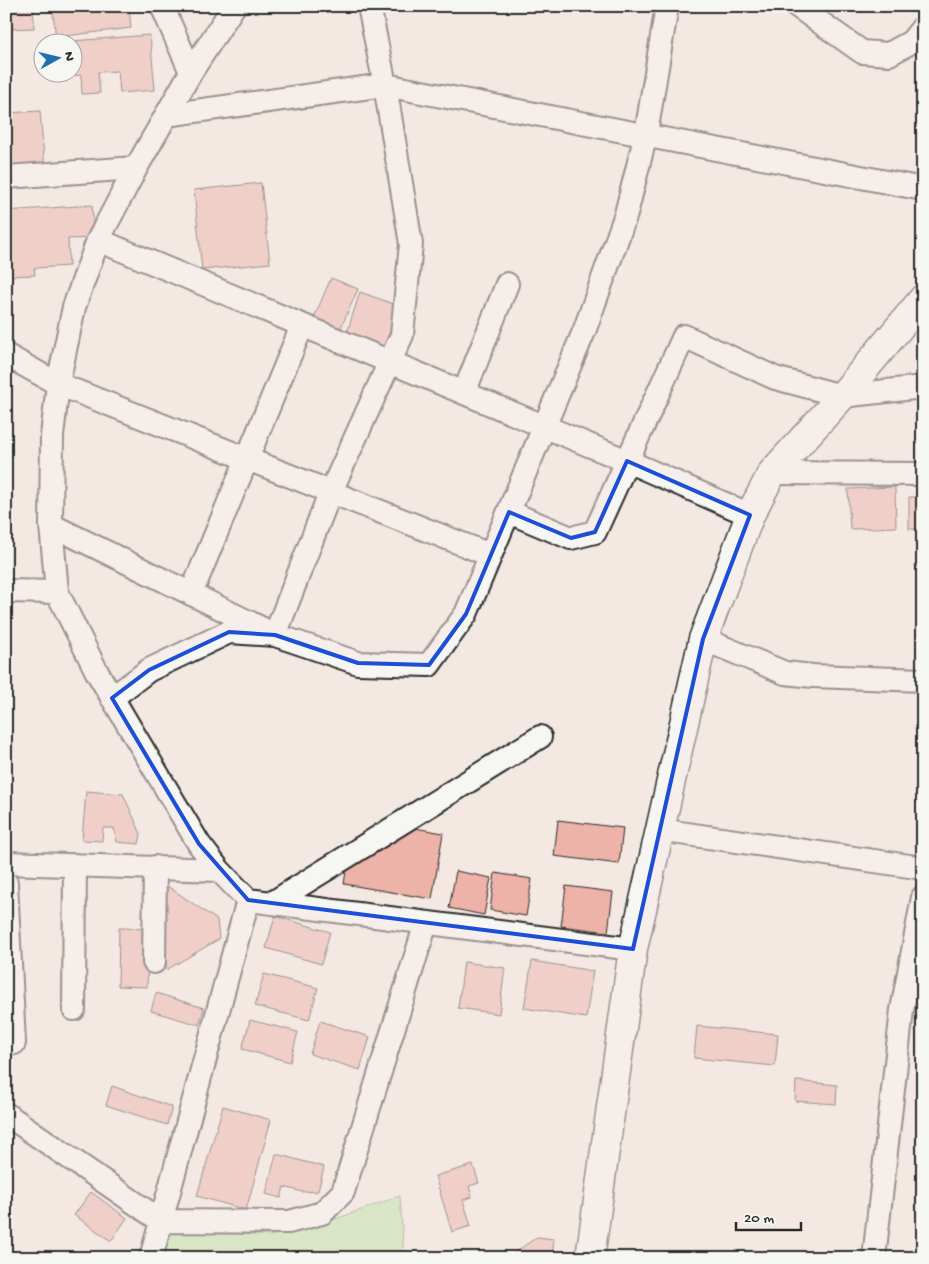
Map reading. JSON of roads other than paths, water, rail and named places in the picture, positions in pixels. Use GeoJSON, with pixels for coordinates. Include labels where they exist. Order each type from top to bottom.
{"type":"FeatureCollection","features":[{"type":"Feature","properties":{"kind":"main road"},"geometry":{"type":"LineString","coordinates":[[590,1258],[633,949],[703,639],[750,515],[772,473],[842,396],[923,299]]}},
{"type":"Feature","properties":{"kind":"street"},"geometry":{"type":"LineString","coordinates":[[162,6],[191,72]]}},
{"type":"Feature","properties":{"kind":"street"},"geometry":{"type":"LineString","coordinates":[[234,6],[191,72],[136,168],[98,240],[74,307],[58,384],[52,436],[51,525],[57,592],[97,672],[199,844],[219,870],[248,900],[633,949]]}},
{"type":"Feature","properties":{"kind":"street"},"geometry":{"type":"LineString","coordinates":[[275,635],[331,492],[402,335],[411,244],[385,85],[369,6]]}},
{"type":"Feature","properties":{"kind":"street"},"geometry":{"type":"LineString","coordinates":[[51,525],[275,635],[358,663],[429,665],[466,614],[585,329],[626,214],[646,134],[667,6]]}},
{"type":"Feature","properties":{"kind":"street"},"geometry":{"type":"LineString","coordinates":[[797,6],[862,52],[889,54],[911,42],[923,27]]}},
{"type":"Feature","properties":{"kind":"street"},"geometry":{"type":"LineString","coordinates":[[166,115],[385,85],[923,189]]}},
{"type":"Feature","properties":{"kind":"street"},"geometry":{"type":"LineString","coordinates":[[6,177],[136,168]]}},
{"type":"Feature","properties":{"kind":"street"},"geometry":{"type":"LineString","coordinates":[[98,240],[627,461],[750,515]]}},
{"type":"Feature","properties":{"kind":"street"},"geometry":{"type":"LineString","coordinates":[[464,393],[507,284]]}},
{"type":"Feature","properties":{"kind":"street"},"geometry":{"type":"LineString","coordinates":[[191,594],[302,326]]}},
{"type":"Feature","properties":{"kind":"street"},"geometry":{"type":"LineString","coordinates":[[508,512],[571,538],[595,532],[684,336],[775,378],[842,396],[923,387]]}},
{"type":"Feature","properties":{"kind":"street"},"geometry":{"type":"LineString","coordinates":[[6,355],[58,384],[490,555]]}},
{"type":"Feature","properties":{"kind":"street"},"geometry":{"type":"LineString","coordinates":[[772,473],[923,474]]}},
{"type":"Feature","properties":{"kind":"street"},"geometry":{"type":"LineString","coordinates":[[6,591],[57,592]]}},
{"type":"Feature","properties":{"kind":"street"},"geometry":{"type":"LineString","coordinates":[[112,698],[149,670],[229,632],[275,635]]}},
{"type":"Feature","properties":{"kind":"street"},"geometry":{"type":"LineString","coordinates":[[703,639],[785,673],[813,676],[923,680]]}},
{"type":"Feature","properties":{"kind":"street"},"geometry":{"type":"LineString","coordinates":[[272,903],[540,737]]}},
{"type":"Feature","properties":{"kind":"street"},"geometry":{"type":"LineString","coordinates":[[659,830],[923,868]]}},
{"type":"Feature","properties":{"kind":"street"},"geometry":{"type":"LineString","coordinates":[[6,863],[219,870]]}},
{"type":"Feature","properties":{"kind":"street"},"geometry":{"type":"LineString","coordinates":[[74,1009],[75,865]]}},
{"type":"Feature","properties":{"kind":"street"},"geometry":{"type":"LineString","coordinates":[[154,962],[155,867]]}},
{"type":"Feature","properties":{"kind":"street"},"geometry":{"type":"LineString","coordinates":[[6,883],[14,1043]]}},
{"type":"Feature","properties":{"kind":"street"},"geometry":{"type":"LineString","coordinates":[[874,1258],[902,1010],[923,897]]}},
{"type":"Feature","properties":{"kind":"street"},"geometry":{"type":"LineString","coordinates":[[151,1258],[248,900]]}},
{"type":"Feature","properties":{"kind":"street"},"geometry":{"type":"LineString","coordinates":[[6,1114],[161,1221],[289,1222],[322,1213],[344,1192],[426,923]]}}]}
